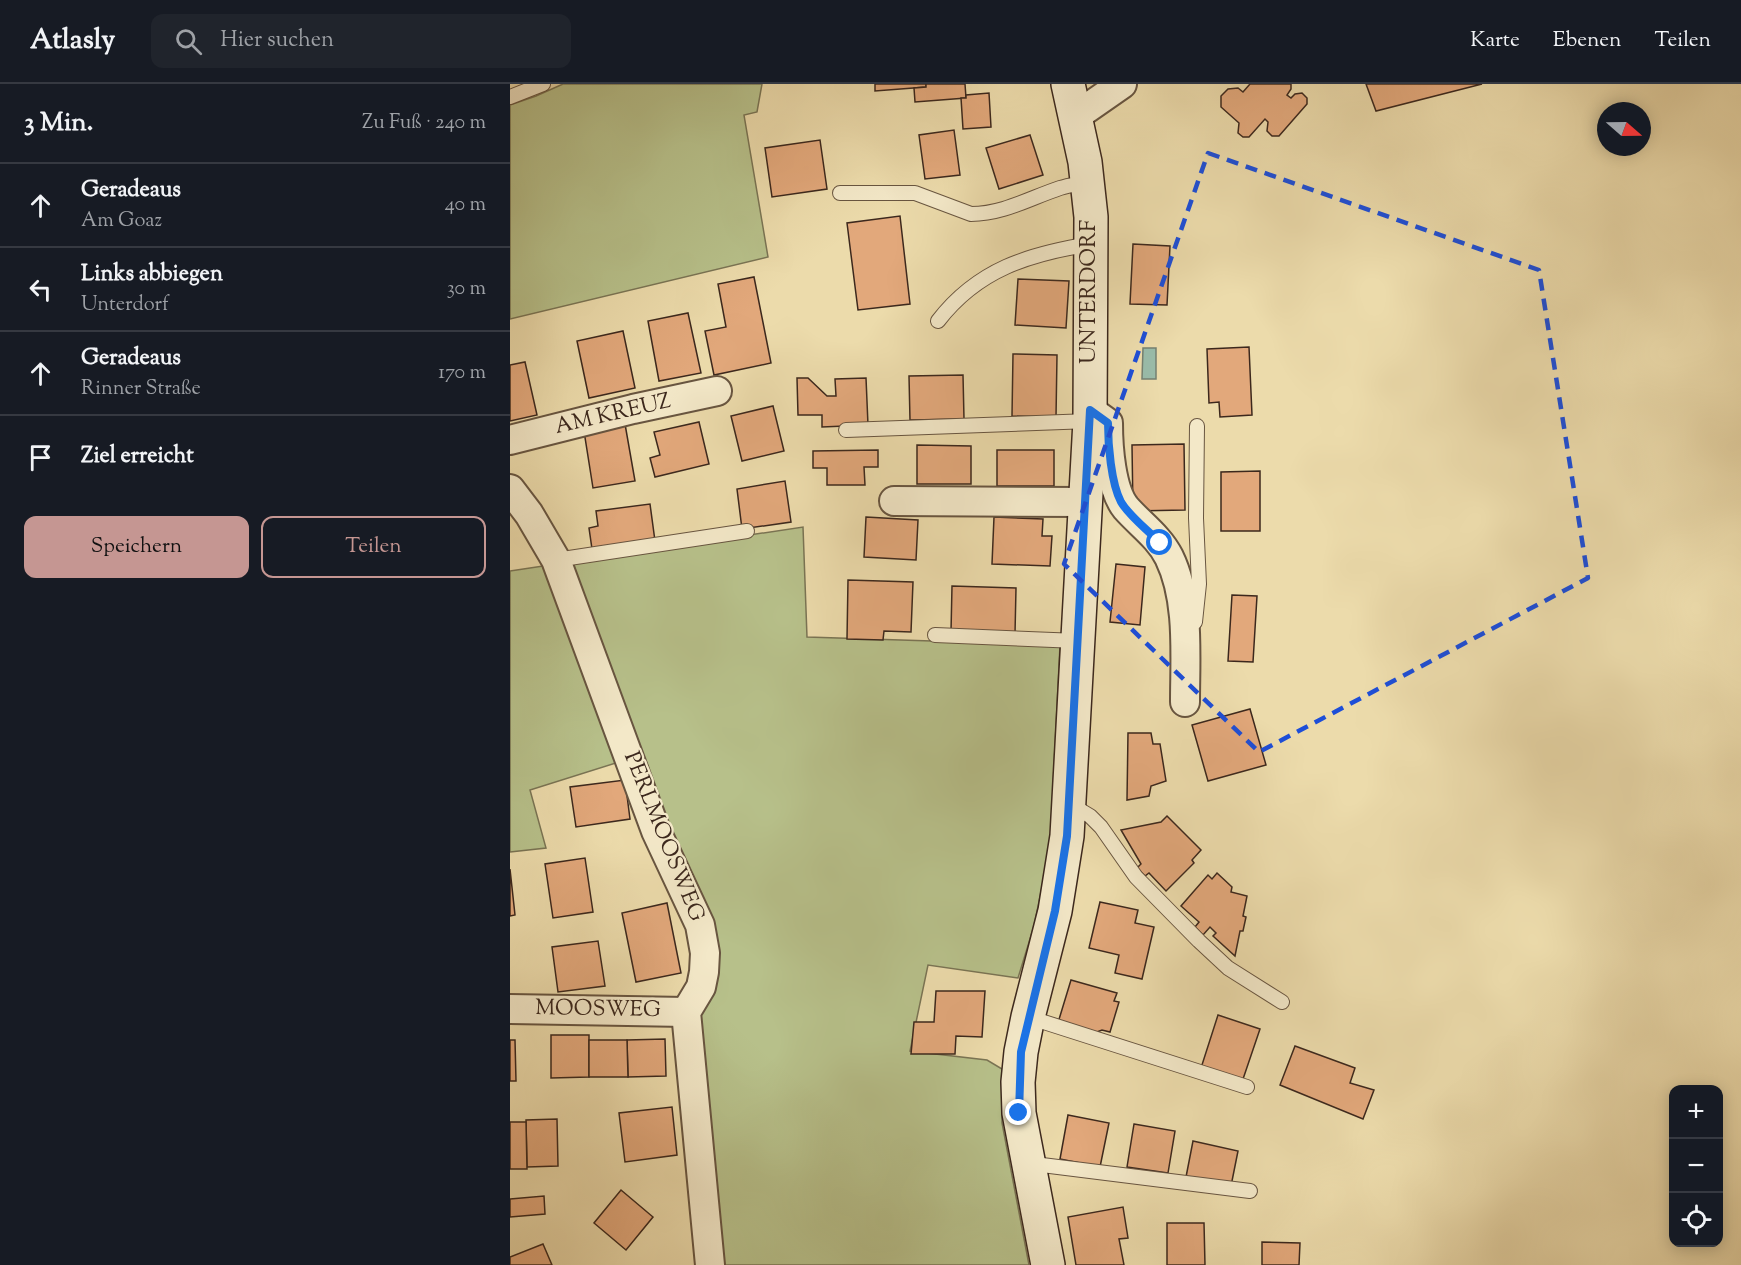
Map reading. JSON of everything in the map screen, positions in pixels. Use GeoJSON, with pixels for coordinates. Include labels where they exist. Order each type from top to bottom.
{"type":"FeatureCollection","features":[{"type":"Feature","properties":{"kind":"main road","name":"UNTERDORF"},"geometry":{"type":"LineString","coordinates":[[1048,1265],[1019,1113],[1018,1082],[1021,1052],[1055,911],[1067,836],[1086,502],[1090,415],[1091,244],[1088,182],[1068,84]]}},
{"type":"Feature","properties":{"kind":"street"},"geometry":{"type":"LineString","coordinates":[[1076,116],[1122,84]]}},
{"type":"Feature","properties":{"kind":"street","name":"AM KREUZ"},"geometry":{"type":"LineString","coordinates":[[510,440],[633,409],[717,391]]}},
{"type":"Feature","properties":{"kind":"street"},"geometry":{"type":"LineString","coordinates":[[1090,415],[1108,423],[1110,453],[1122,502],[1160,543],[1168,555],[1179,586],[1185,638],[1185,702]]}},
{"type":"Feature","properties":{"kind":"street"},"geometry":{"type":"LineString","coordinates":[[510,489],[529,514],[556,560]]}},
{"type":"Feature","properties":{"kind":"street"},"geometry":{"type":"LineString","coordinates":[[894,501],[1086,502]]}},
{"type":"Feature","properties":{"kind":"street","name":"PERLMOOSWEG"},"geometry":{"type":"LineString","coordinates":[[556,560],[656,831],[700,925],[705,953],[705,972],[701,987],[686,1012]]}},
{"type":"Feature","properties":{"kind":"street","name":"MOOSWEG"},"geometry":{"type":"LineString","coordinates":[[510,1009],[686,1012]]}},
{"type":"Feature","properties":{"kind":"street"},"geometry":{"type":"LineString","coordinates":[[686,1012],[710,1265]]}},
{"type":"Feature","properties":{"kind":"lane"},"geometry":{"type":"LineString","coordinates":[[510,97],[543,84]]}},
{"type":"Feature","properties":{"kind":"lane"},"geometry":{"type":"LineString","coordinates":[[840,193],[915,193],[971,214],[986,214],[1062,187],[1088,182]]}},
{"type":"Feature","properties":{"kind":"lane"},"geometry":{"type":"LineString","coordinates":[[938,321],[962,294],[1013,263],[1036,254],[1091,244]]}},
{"type":"Feature","properties":{"kind":"lane"},"geometry":{"type":"LineString","coordinates":[[846,430],[1090,415]]}},
{"type":"Feature","properties":{"kind":"lane"},"geometry":{"type":"LineString","coordinates":[[1185,638],[1194,630],[1199,584],[1196,519],[1197,426]]}},
{"type":"Feature","properties":{"kind":"lane"},"geometry":{"type":"LineString","coordinates":[[556,560],[747,531]]}},
{"type":"Feature","properties":{"kind":"lane"},"geometry":{"type":"LineString","coordinates":[[935,635],[1078,641]]}},
{"type":"Feature","properties":{"kind":"lane"},"geometry":{"type":"LineString","coordinates":[[1070,804],[1090,816],[1101,827],[1136,877],[1228,968],[1282,1002]]}},
{"type":"Feature","properties":{"kind":"lane"},"geometry":{"type":"LineString","coordinates":[[1028,1017],[1247,1088]]}},
{"type":"Feature","properties":{"kind":"lane"},"geometry":{"type":"LineString","coordinates":[[1029,1165],[1250,1191]]}},
{"type":"Feature","properties":{"kind":"highlighted area"},"geometry":{"type":"Polygon","coordinates":[[[1208,153],[1539,270],[1588,578],[1259,752],[1064,564],[1208,153]]]}},
{"type":"Feature","properties":{"kind":"green space"},"geometry":{"type":"Polygon","coordinates":[[[563,84],[762,84],[757,112],[744,115],[768,257],[510,319],[510,105],[563,84]]]}},
{"type":"Feature","properties":{"kind":"green space"},"geometry":{"type":"Polygon","coordinates":[[[803,527],[807,637],[1060,645],[1050,848],[1034,926],[1018,978],[928,965],[910,1051],[987,1060],[1002,1069],[1002,1123],[1029,1265],[719,1265],[696,1025],[712,981],[638,756],[530,790],[546,848],[510,852],[510,571],[803,527]]]}},
{"type":"Feature","properties":{"kind":"shaded area"},"geometry":{"type":"Polygon","coordinates":[[[1143,348],[1156,348],[1156,379],[1142,379],[1143,348]]]}},
{"type":"Feature","properties":{"kind":"building"},"geometry":{"type":"Polygon","coordinates":[[[875,84],[926,84],[926,87],[875,91],[875,84]]]}},
{"type":"Feature","properties":{"kind":"building"},"geometry":{"type":"Polygon","coordinates":[[[926,84],[965,84],[966,98],[915,102],[914,88],[926,87],[926,84]]]}},
{"type":"Feature","properties":{"kind":"building"},"geometry":{"type":"Polygon","coordinates":[[[1250,84],[1291,84],[1287,95],[1291,98],[1295,94],[1302,93],[1307,98],[1307,104],[1279,136],[1272,136],[1267,131],[1268,122],[1265,119],[1249,137],[1243,137],[1238,133],[1239,123],[1221,107],[1221,96],[1228,89],[1238,88],[1243,92],[1250,84]]]}},
{"type":"Feature","properties":{"kind":"building"},"geometry":{"type":"Polygon","coordinates":[[[1366,84],[1482,84],[1376,111],[1366,84]]]}},
{"type":"Feature","properties":{"kind":"building"},"geometry":{"type":"Polygon","coordinates":[[[989,93],[991,127],[963,129],[961,98],[966,98],[966,95],[989,93]]]}},
{"type":"Feature","properties":{"kind":"building"},"geometry":{"type":"Polygon","coordinates":[[[954,130],[960,175],[925,179],[919,135],[954,130]]]}},
{"type":"Feature","properties":{"kind":"building"},"geometry":{"type":"Polygon","coordinates":[[[1030,135],[1043,175],[999,189],[986,148],[1030,135]]]}},
{"type":"Feature","properties":{"kind":"building"},"geometry":{"type":"Polygon","coordinates":[[[820,140],[827,189],[772,197],[765,148],[820,140]]]}},
{"type":"Feature","properties":{"kind":"building"},"geometry":{"type":"Polygon","coordinates":[[[900,216],[910,304],[858,310],[847,223],[900,216]]]}},
{"type":"Feature","properties":{"kind":"building"},"geometry":{"type":"Polygon","coordinates":[[[1133,244],[1170,246],[1167,305],[1130,304],[1133,244]]]}},
{"type":"Feature","properties":{"kind":"building"},"geometry":{"type":"Polygon","coordinates":[[[754,277],[771,363],[714,375],[705,331],[726,327],[718,284],[754,277]]]}},
{"type":"Feature","properties":{"kind":"building"},"geometry":{"type":"Polygon","coordinates":[[[1018,279],[1069,281],[1066,328],[1015,325],[1018,279]]]}},
{"type":"Feature","properties":{"kind":"building"},"geometry":{"type":"Polygon","coordinates":[[[688,313],[701,373],[659,381],[648,321],[688,313]]]}},
{"type":"Feature","properties":{"kind":"building"},"geometry":{"type":"Polygon","coordinates":[[[623,331],[635,388],[589,398],[577,341],[623,331]]]}},
{"type":"Feature","properties":{"kind":"building"},"geometry":{"type":"Polygon","coordinates":[[[1249,347],[1252,415],[1220,417],[1219,402],[1209,403],[1207,349],[1249,347]]]}},
{"type":"Feature","properties":{"kind":"building"},"geometry":{"type":"Polygon","coordinates":[[[1013,354],[1057,355],[1056,417],[1012,416],[1013,354]]]}},
{"type":"Feature","properties":{"kind":"building"},"geometry":{"type":"Polygon","coordinates":[[[525,362],[537,415],[510,421],[510,365],[525,362]]]}},
{"type":"Feature","properties":{"kind":"building"},"geometry":{"type":"Polygon","coordinates":[[[963,375],[964,419],[910,420],[909,376],[963,375]]]}},
{"type":"Feature","properties":{"kind":"building"},"geometry":{"type":"Polygon","coordinates":[[[797,378],[808,378],[827,396],[836,396],[835,379],[866,378],[868,425],[822,427],[822,415],[798,415],[797,378]]]}},
{"type":"Feature","properties":{"kind":"building"},"geometry":{"type":"Polygon","coordinates":[[[773,406],[784,451],[742,461],[731,416],[773,406]]]}},
{"type":"Feature","properties":{"kind":"building"},"geometry":{"type":"Polygon","coordinates":[[[699,422],[709,464],[655,477],[650,458],[660,455],[654,432],[699,422]]]}},
{"type":"Feature","properties":{"kind":"building"},"geometry":{"type":"Polygon","coordinates":[[[625,424],[635,481],[593,488],[584,431],[625,424]]]}},
{"type":"Feature","properties":{"kind":"building"},"geometry":{"type":"Polygon","coordinates":[[[1184,444],[1185,510],[1133,511],[1132,445],[1184,444]]]}},
{"type":"Feature","properties":{"kind":"building"},"geometry":{"type":"Polygon","coordinates":[[[917,445],[971,446],[971,484],[917,484],[917,445]]]}},
{"type":"Feature","properties":{"kind":"building"},"geometry":{"type":"Polygon","coordinates":[[[878,450],[878,467],[864,467],[865,485],[827,485],[827,468],[813,468],[813,451],[878,450]]]}},
{"type":"Feature","properties":{"kind":"building"},"geometry":{"type":"Polygon","coordinates":[[[997,450],[1054,450],[1054,486],[997,486],[997,450]]]}},
{"type":"Feature","properties":{"kind":"building"},"geometry":{"type":"Polygon","coordinates":[[[1260,471],[1260,531],[1221,531],[1221,472],[1260,471]]]}},
{"type":"Feature","properties":{"kind":"building"},"geometry":{"type":"Polygon","coordinates":[[[785,481],[791,522],[742,529],[737,489],[785,481]]]}},
{"type":"Feature","properties":{"kind":"building"},"geometry":{"type":"Polygon","coordinates":[[[650,504],[655,541],[592,549],[589,528],[598,526],[596,511],[650,504]]]}},
{"type":"Feature","properties":{"kind":"building"},"geometry":{"type":"Polygon","coordinates":[[[866,517],[918,520],[916,560],[864,557],[866,517]]]}},
{"type":"Feature","properties":{"kind":"building"},"geometry":{"type":"Polygon","coordinates":[[[994,517],[1043,519],[1042,536],[1052,536],[1050,566],[992,564],[994,517]]]}},
{"type":"Feature","properties":{"kind":"building"},"geometry":{"type":"Polygon","coordinates":[[[1116,564],[1145,567],[1140,625],[1110,622],[1116,564]]]}},
{"type":"Feature","properties":{"kind":"building"},"geometry":{"type":"Polygon","coordinates":[[[848,580],[913,582],[911,632],[884,631],[883,640],[847,639],[848,580]]]}},
{"type":"Feature","properties":{"kind":"building"},"geometry":{"type":"Polygon","coordinates":[[[952,586],[1016,588],[1015,634],[951,632],[952,586]]]}},
{"type":"Feature","properties":{"kind":"building"},"geometry":{"type":"Polygon","coordinates":[[[1232,595],[1257,596],[1253,662],[1228,661],[1232,595]]]}},
{"type":"Feature","properties":{"kind":"building"},"geometry":{"type":"Polygon","coordinates":[[[1250,709],[1266,765],[1208,781],[1192,725],[1250,709]]]}},
{"type":"Feature","properties":{"kind":"building"},"geometry":{"type":"Polygon","coordinates":[[[1128,733],[1151,733],[1153,744],[1160,744],[1166,781],[1151,786],[1149,796],[1127,800],[1128,733]]]}},
{"type":"Feature","properties":{"kind":"building"},"geometry":{"type":"Polygon","coordinates":[[[625,780],[630,819],[576,827],[570,787],[625,780]]]}},
{"type":"Feature","properties":{"kind":"building"},"geometry":{"type":"Polygon","coordinates":[[[1167,816],[1201,850],[1192,860],[1194,863],[1166,891],[1149,873],[1145,876],[1137,868],[1141,864],[1121,830],[1161,822],[1167,816]]]}},
{"type":"Feature","properties":{"kind":"building"},"geometry":{"type":"Polygon","coordinates":[[[585,858],[593,912],[553,918],[545,864],[585,858]]]}},
{"type":"Feature","properties":{"kind":"building"},"geometry":{"type":"Polygon","coordinates":[[[510,869],[515,915],[510,916],[510,869]]]}},
{"type":"Feature","properties":{"kind":"building"},"geometry":{"type":"Polygon","coordinates":[[[1217,873],[1232,887],[1231,892],[1247,896],[1243,916],[1246,917],[1243,931],[1240,931],[1235,956],[1213,936],[1216,933],[1210,927],[1203,935],[1195,927],[1199,922],[1181,906],[1208,875],[1212,879],[1217,873]]]}},
{"type":"Feature","properties":{"kind":"building"},"geometry":{"type":"Polygon","coordinates":[[[1100,902],[1138,910],[1135,923],[1154,927],[1142,979],[1115,973],[1119,955],[1089,948],[1100,902]]]}},
{"type":"Feature","properties":{"kind":"building"},"geometry":{"type":"Polygon","coordinates":[[[667,903],[681,973],[636,982],[622,913],[667,903]]]}},
{"type":"Feature","properties":{"kind":"building"},"geometry":{"type":"Polygon","coordinates":[[[598,941],[605,986],[558,992],[552,947],[598,941]]]}},
{"type":"Feature","properties":{"kind":"building"},"geometry":{"type":"Polygon","coordinates":[[[1071,980],[1117,993],[1114,1001],[1119,1002],[1110,1032],[1102,1030],[1089,1035],[1057,1026],[1071,980]]]}},
{"type":"Feature","properties":{"kind":"building"},"geometry":{"type":"Polygon","coordinates":[[[936,991],[985,991],[982,1037],[956,1036],[955,1054],[911,1054],[914,1022],[934,1022],[936,991]]]}},
{"type":"Feature","properties":{"kind":"building"},"geometry":{"type":"Polygon","coordinates":[[[1218,1015],[1260,1029],[1242,1082],[1201,1068],[1218,1015]]]}},
{"type":"Feature","properties":{"kind":"building"},"geometry":{"type":"Polygon","coordinates":[[[551,1035],[589,1035],[589,1077],[551,1078],[551,1035]]]}},
{"type":"Feature","properties":{"kind":"building"},"geometry":{"type":"Polygon","coordinates":[[[665,1039],[666,1076],[628,1077],[627,1040],[665,1039]]]}},
{"type":"Feature","properties":{"kind":"building"},"geometry":{"type":"Polygon","coordinates":[[[510,1040],[515,1040],[516,1081],[510,1081],[510,1040]]]}},
{"type":"Feature","properties":{"kind":"building"},"geometry":{"type":"Polygon","coordinates":[[[589,1040],[627,1040],[628,1077],[589,1077],[589,1040]]]}},
{"type":"Feature","properties":{"kind":"building"},"geometry":{"type":"Polygon","coordinates":[[[1295,1046],[1355,1068],[1350,1083],[1374,1090],[1363,1119],[1280,1085],[1295,1046]]]}},
{"type":"Feature","properties":{"kind":"building"},"geometry":{"type":"Polygon","coordinates":[[[672,1107],[677,1155],[625,1162],[619,1113],[672,1107]]]}},
{"type":"Feature","properties":{"kind":"building"},"geometry":{"type":"Polygon","coordinates":[[[1068,1115],[1109,1123],[1100,1167],[1060,1159],[1068,1115]]]}},
{"type":"Feature","properties":{"kind":"building"},"geometry":{"type":"Polygon","coordinates":[[[557,1119],[558,1166],[527,1167],[526,1120],[557,1119]]]}},
{"type":"Feature","properties":{"kind":"building"},"geometry":{"type":"Polygon","coordinates":[[[510,1122],[526,1122],[527,1169],[510,1169],[510,1122]]]}},
{"type":"Feature","properties":{"kind":"building"},"geometry":{"type":"Polygon","coordinates":[[[1134,1124],[1175,1131],[1168,1173],[1127,1167],[1134,1124]]]}},
{"type":"Feature","properties":{"kind":"building"},"geometry":{"type":"Polygon","coordinates":[[[1193,1141],[1238,1151],[1231,1186],[1186,1177],[1193,1141]]]}},
{"type":"Feature","properties":{"kind":"building"},"geometry":{"type":"Polygon","coordinates":[[[621,1190],[653,1217],[626,1250],[594,1223],[621,1190]]]}},
{"type":"Feature","properties":{"kind":"building"},"geometry":{"type":"Polygon","coordinates":[[[544,1196],[545,1214],[510,1217],[510,1199],[544,1196]]]}},
{"type":"Feature","properties":{"kind":"building"},"geometry":{"type":"Polygon","coordinates":[[[1123,1207],[1128,1238],[1119,1239],[1124,1265],[1076,1265],[1068,1217],[1123,1207]]]}},
{"type":"Feature","properties":{"kind":"building"},"geometry":{"type":"Polygon","coordinates":[[[1167,1223],[1204,1223],[1205,1265],[1167,1265],[1167,1223]]]}},
{"type":"Feature","properties":{"kind":"building"},"geometry":{"type":"Polygon","coordinates":[[[1262,1242],[1300,1243],[1299,1265],[1262,1265],[1262,1242]]]}},
{"type":"Feature","properties":{"kind":"building"},"geometry":{"type":"Polygon","coordinates":[[[543,1244],[552,1265],[510,1265],[510,1257],[543,1244]]]}},
{"type":"Feature","properties":{"kind":"route"},"geometry":{"type":"LineString","coordinates":[[1019,1113],[1018,1082],[1021,1052],[1055,911],[1067,836],[1090,410],[1108,423],[1108,443],[1122,502],[1160,543]]}}]}
